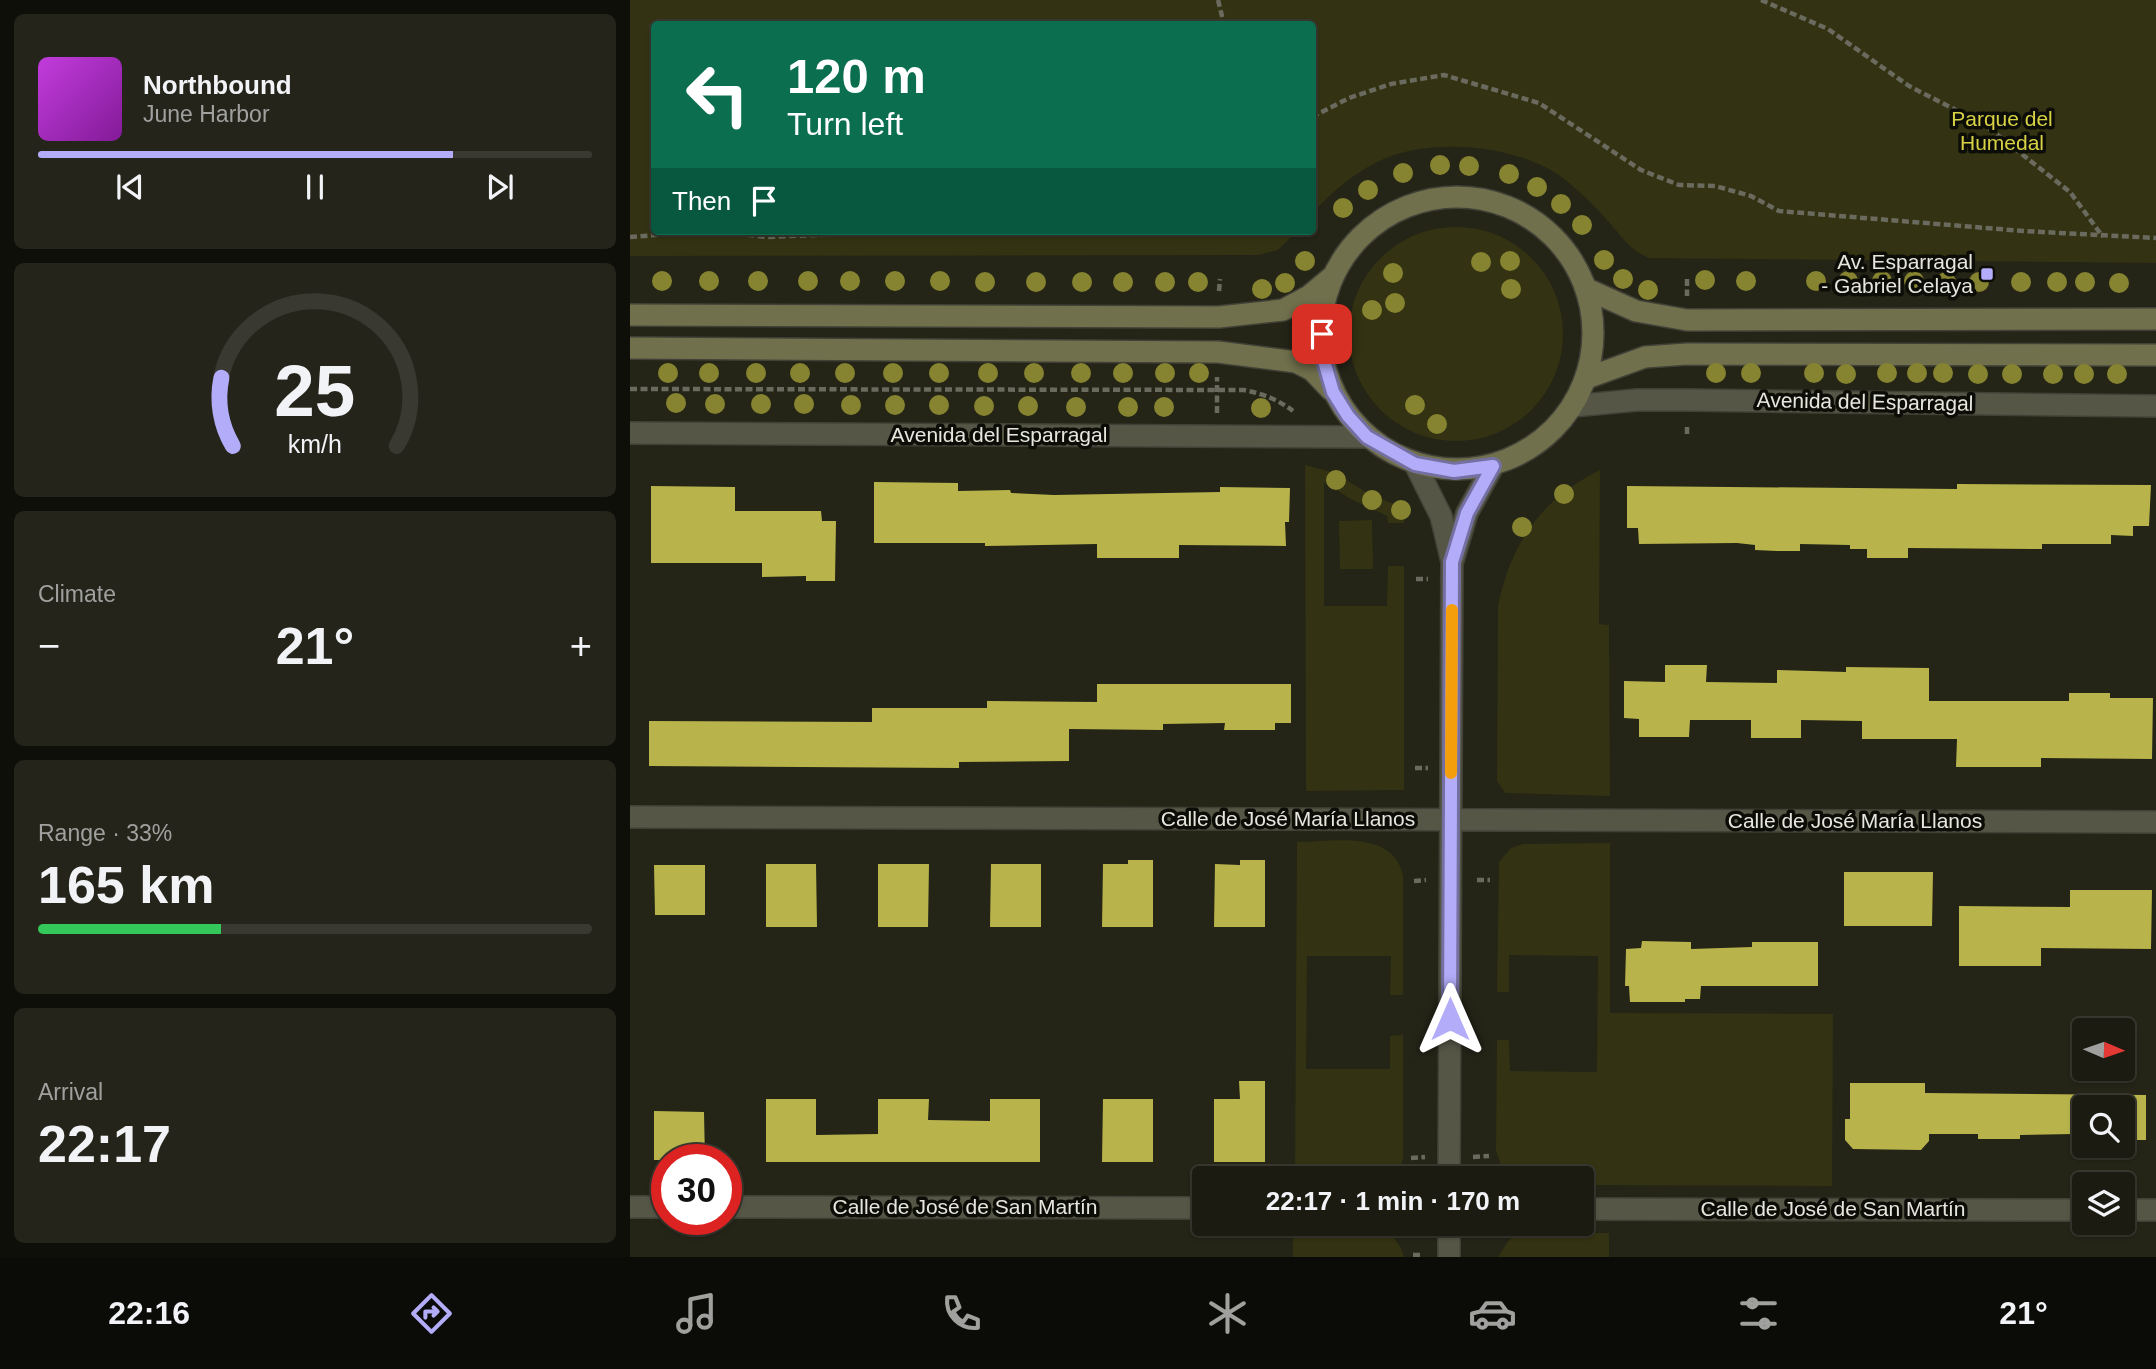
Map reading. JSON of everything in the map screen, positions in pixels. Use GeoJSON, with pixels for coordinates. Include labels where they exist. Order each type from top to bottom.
{"type":"FeatureCollection","features":[{"type":"Feature","properties":{"kind":"main road"},"geometry":{"type":"LineString","coordinates":[[630,348],[1218,352],[1296,362],[1312,370],[1333,392],[1348,416],[1367,437],[1415,464],[1454,471],[1493,466],[1524,453],[1552,432],[1573,406],[1587,378],[1593,348],[1593,318],[1587,289],[1570,256],[1546,229],[1517,209],[1482,198],[1446,196],[1410,204],[1379,221],[1352,245],[1333,276],[1322,314],[1322,354],[1333,392]]}},
{"type":"Feature","properties":{"kind":"main road"},"geometry":{"type":"LineString","coordinates":[[630,315],[1219,317],[1283,310],[1309,296],[1333,276]]}},
{"type":"Feature","properties":{"kind":"main road"},"geometry":{"type":"LineString","coordinates":[[1587,289],[1636,311],[1687,320],[2156,319]]}},
{"type":"Feature","properties":{"kind":"main road"},"geometry":{"type":"LineString","coordinates":[[1587,378],[1645,357],[1687,354],[2156,355]]}},
{"type":"Feature","properties":{"kind":"street","name":"Avenida del Esparragal"},"geometry":{"type":"LineString","coordinates":[[1573,406],[1637,400],[2156,406]]}},
{"type":"Feature","properties":{"kind":"street","name":"Avenida del Esparragal"},"geometry":{"type":"LineString","coordinates":[[630,433],[1367,437]]}},
{"type":"Feature","properties":{"kind":"street"},"geometry":{"type":"LineString","coordinates":[[1415,464],[1441,516],[1452,562],[1449,1166]]}},
{"type":"Feature","properties":{"kind":"street"},"geometry":{"type":"LineString","coordinates":[[1452,562],[1467,513],[1493,466]]}},
{"type":"Feature","properties":{"kind":"street","name":"Calle de José María Llanos"},"geometry":{"type":"LineString","coordinates":[[630,817],[2156,822]]}},
{"type":"Feature","properties":{"kind":"street"},"geometry":{"type":"LineString","coordinates":[[630,1207],[651,1207]]}},
{"type":"Feature","properties":{"kind":"street","name":"Calle de José de San Martín"},"geometry":{"type":"LineString","coordinates":[[742,1207],[1192,1208]]}},
{"type":"Feature","properties":{"kind":"street","name":"Calle de José de San Martín"},"geometry":{"type":"LineString","coordinates":[[1594,1209],[2072,1210]]}},
{"type":"Feature","properties":{"kind":"street"},"geometry":{"type":"LineString","coordinates":[[2135,1210],[2156,1210]]}},
{"type":"Feature","properties":{"kind":"street"},"geometry":{"type":"LineString","coordinates":[[1449,1236],[1449,1257]]}},
{"type":"Feature","properties":{"kind":"path"},"geometry":{"type":"LineString","coordinates":[[1218,0],[1223,21]]}},
{"type":"Feature","properties":{"kind":"path"},"geometry":{"type":"LineString","coordinates":[[1761,0],[1828,29],[1909,86],[1986,125],[2070,192],[2103,237]]}},
{"type":"Feature","properties":{"kind":"path"},"geometry":{"type":"LineString","coordinates":[[1316,115],[1349,98],[1391,84],[1444,75],[1539,103],[1641,170],[1679,185],[1715,186],[1751,196],[1779,211],[2103,237],[2156,238]]}},
{"type":"Feature","properties":{"kind":"path"},"geometry":{"type":"LineString","coordinates":[[630,237],[656,235]]}},
{"type":"Feature","properties":{"kind":"path"},"geometry":{"type":"LineString","coordinates":[[749,235],[818,235]]}},
{"type":"Feature","properties":{"kind":"path"},"geometry":{"type":"LineString","coordinates":[[630,389],[1244,390],[1272,398],[1296,414]]}},
{"type":"Feature","properties":{"kind":"green space","name":"Parque del Humedal"},"geometry":{"type":"Polygon","coordinates":[[[630,0],[2156,0],[2156,263],[1649,258],[1629,245],[1586,198],[1551,170],[1508,154],[1460,147],[1414,150],[1383,159],[1350,179],[1316,210],[1316,21],[651,21],[651,235],[1293,235],[1278,250],[1259,255],[630,256],[630,0]]]}},
{"type":"Feature","properties":{"kind":"green space"},"geometry":{"type":"Polygon","coordinates":[[[1456,227],[1497,235],[1532,258],[1555,293],[1563,334],[1555,375],[1532,410],[1497,433],[1456,441],[1415,433],[1380,410],[1357,375],[1349,334],[1357,293],[1380,258],[1415,235],[1456,227]]]}},
{"type":"Feature","properties":{"kind":"green space"},"geometry":{"type":"Polygon","coordinates":[[[1305,465],[1335,473],[1369,494],[1404,508],[1404,523],[1388,523],[1387,516],[1349,498],[1324,482],[1324,606],[1387,606],[1388,566],[1404,566],[1404,790],[1306,791],[1305,465]]]}},
{"type":"Feature","properties":{"kind":"green space"},"geometry":{"type":"Polygon","coordinates":[[[1600,470],[1599,624],[1609,625],[1610,796],[1505,793],[1497,781],[1498,606],[1504,583],[1520,543],[1545,509],[1579,482],[1600,470]]]}},
{"type":"Feature","properties":{"kind":"green space"},"geometry":{"type":"Polygon","coordinates":[[[1372,520],[1373,569],[1340,569],[1339,521],[1372,520]]]}},
{"type":"Feature","properties":{"kind":"green space"},"geometry":{"type":"Polygon","coordinates":[[[1343,840],[1374,844],[1387,850],[1397,860],[1403,875],[1403,995],[1390,995],[1391,956],[1307,956],[1306,1069],[1390,1069],[1390,1036],[1403,1035],[1403,1159],[1400,1166],[1295,1166],[1297,842],[1343,840]]]}},
{"type":"Feature","properties":{"kind":"green space"},"geometry":{"type":"Polygon","coordinates":[[[1610,843],[1610,1013],[1833,1014],[1832,1186],[1594,1185],[1594,1166],[1501,1166],[1496,1151],[1497,1040],[1509,1040],[1510,1071],[1597,1072],[1598,956],[1509,955],[1509,992],[1497,992],[1499,862],[1511,848],[1523,844],[1610,843]]]}},
{"type":"Feature","properties":{"kind":"green space"},"geometry":{"type":"Polygon","coordinates":[[[1594,1233],[1609,1233],[1609,1257],[1498,1257],[1514,1236],[1594,1236],[1594,1233]]]}},
{"type":"Feature","properties":{"kind":"green space"},"geometry":{"type":"Polygon","coordinates":[[[1293,1236],[1390,1236],[1401,1248],[1404,1257],[1293,1257],[1293,1236]]]}},
{"type":"Feature","properties":{"kind":"building"},"geometry":{"type":"Polygon","coordinates":[[[874,482],[958,483],[958,491],[1010,490],[1011,493],[1054,495],[1220,492],[1220,487],[1290,488],[1289,522],[1285,522],[1286,546],[1179,545],[1179,558],[1097,558],[1097,544],[985,546],[985,543],[874,543],[874,482]]]}},
{"type":"Feature","properties":{"kind":"building"},"geometry":{"type":"Polygon","coordinates":[[[1957,484],[2151,485],[2149,526],[2133,526],[2133,536],[2111,535],[2111,544],[2042,544],[2042,549],[1908,548],[1908,558],[1867,558],[1867,549],[1850,549],[1850,545],[1800,544],[1800,551],[1777,551],[1755,550],[1755,545],[1737,543],[1639,544],[1638,528],[1627,528],[1627,486],[1957,489],[1957,484]]]}},
{"type":"Feature","properties":{"kind":"building"},"geometry":{"type":"Polygon","coordinates":[[[651,486],[735,487],[735,511],[821,511],[822,521],[836,521],[835,581],[806,581],[806,576],[762,577],[762,563],[651,563],[651,486]]]}},
{"type":"Feature","properties":{"kind":"building"},"geometry":{"type":"Polygon","coordinates":[[[1665,665],[1707,665],[1706,682],[1777,683],[1777,670],[1846,672],[1846,667],[1929,668],[1929,701],[2069,701],[2069,693],[2110,693],[2110,698],[2153,698],[2152,759],[2041,758],[2041,767],[1956,767],[1957,739],[1862,739],[1862,721],[1801,720],[1801,738],[1751,738],[1751,720],[1690,720],[1689,737],[1639,737],[1639,719],[1624,718],[1624,681],[1665,682],[1665,665]]]}},
{"type":"Feature","properties":{"kind":"building"},"geometry":{"type":"Polygon","coordinates":[[[1097,684],[1291,684],[1291,723],[1275,723],[1275,730],[1224,730],[1225,723],[1163,724],[1163,730],[1069,729],[1069,761],[959,762],[959,768],[649,766],[649,721],[872,722],[872,708],[987,708],[987,701],[1097,702],[1097,684]]]}},
{"type":"Feature","properties":{"kind":"building"},"geometry":{"type":"Polygon","coordinates":[[[1128,860],[1153,860],[1153,927],[1102,927],[1103,864],[1128,864],[1128,860]]]}},
{"type":"Feature","properties":{"kind":"building"},"geometry":{"type":"Polygon","coordinates":[[[1240,860],[1265,860],[1265,927],[1214,927],[1215,864],[1240,865],[1240,860]]]}},
{"type":"Feature","properties":{"kind":"building"},"geometry":{"type":"Polygon","coordinates":[[[766,864],[816,864],[817,927],[766,927],[766,864]]]}},
{"type":"Feature","properties":{"kind":"building"},"geometry":{"type":"Polygon","coordinates":[[[878,864],[929,864],[928,927],[878,927],[878,864]]]}},
{"type":"Feature","properties":{"kind":"building"},"geometry":{"type":"Polygon","coordinates":[[[991,864],[1041,864],[1041,927],[990,927],[991,864]]]}},
{"type":"Feature","properties":{"kind":"building"},"geometry":{"type":"Polygon","coordinates":[[[654,865],[705,865],[705,915],[655,915],[654,865]]]}},
{"type":"Feature","properties":{"kind":"building"},"geometry":{"type":"Polygon","coordinates":[[[1844,872],[1933,872],[1932,926],[1844,926],[1844,872]]]}},
{"type":"Feature","properties":{"kind":"building"},"geometry":{"type":"Polygon","coordinates":[[[2070,890],[2152,890],[2151,949],[2041,948],[2041,966],[1959,966],[1959,906],[2070,907],[2070,890]]]}},
{"type":"Feature","properties":{"kind":"building"},"geometry":{"type":"Polygon","coordinates":[[[1642,941],[1691,942],[1691,949],[1752,947],[1752,942],[1818,942],[1818,986],[1701,986],[1700,999],[1685,999],[1685,1002],[1630,1002],[1629,986],[1625,986],[1626,949],[1641,948],[1642,941]]]}},
{"type":"Feature","properties":{"kind":"building"},"geometry":{"type":"Polygon","coordinates":[[[1239,1081],[1265,1081],[1265,1162],[1214,1162],[1214,1099],[1240,1099],[1239,1081]]]}},
{"type":"Feature","properties":{"kind":"building"},"geometry":{"type":"Polygon","coordinates":[[[1850,1083],[1925,1083],[1925,1093],[2146,1095],[2146,1140],[2135,1140],[2135,1095],[2072,1095],[2072,1134],[2020,1135],[2020,1139],[1978,1139],[1978,1134],[1929,1134],[1929,1141],[1921,1150],[1853,1149],[1845,1140],[1845,1119],[1850,1119],[1850,1083]]]}},
{"type":"Feature","properties":{"kind":"building"},"geometry":{"type":"Polygon","coordinates":[[[766,1099],[816,1099],[816,1135],[878,1134],[878,1099],[929,1099],[928,1120],[990,1121],[990,1099],[1040,1099],[1040,1162],[766,1162],[766,1099]]]}},
{"type":"Feature","properties":{"kind":"building"},"geometry":{"type":"Polygon","coordinates":[[[1103,1099],[1153,1099],[1153,1162],[1102,1162],[1103,1099]]]}},
{"type":"Feature","properties":{"kind":"building"},"geometry":{"type":"Polygon","coordinates":[[[654,1111],[704,1112],[705,1144],[654,1144],[654,1111]]]}},
{"type":"Feature","properties":{"kind":"slow traffic"},"geometry":{"type":"LineString","coordinates":[[1451,773],[1452,610]]}},
{"type":"Feature","properties":{"kind":"place","name":"Av. Esparragal - Gabriel Celaya"},"geometry":{"type":"Point","coordinates":[1987,274]}},
{"type":"Feature","properties":{"kind":"route"},"geometry":{"type":"LineString","coordinates":[[1322,334],[1322,354],[1333,392],[1348,416],[1367,437],[1415,464],[1454,471],[1493,466],[1467,513],[1452,562],[1450,1019]]}}]}
